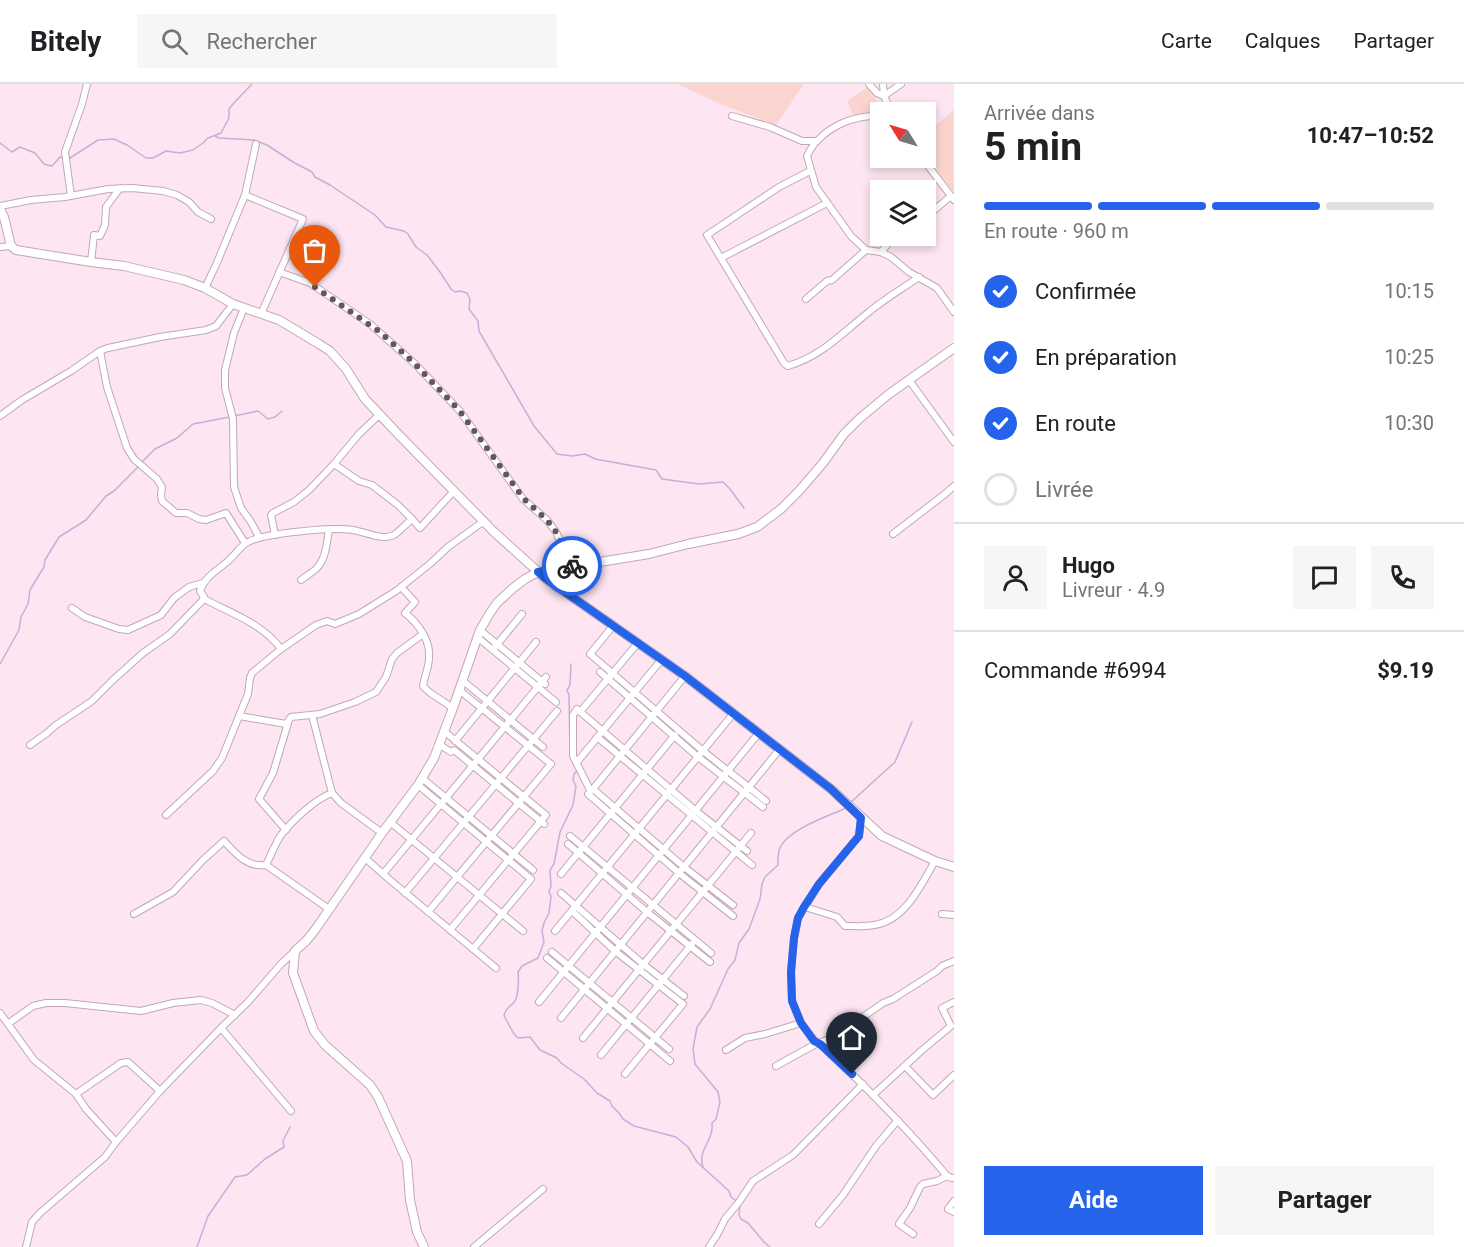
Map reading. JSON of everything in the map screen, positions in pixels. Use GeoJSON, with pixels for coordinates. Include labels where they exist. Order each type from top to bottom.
{"type":"FeatureCollection","features":[{"type":"Feature","properties":{"kind":"street"},"geometry":{"type":"LineString","coordinates":[[71,196],[65,152],[87,84]]}},
{"type":"Feature","properties":{"kind":"street"},"geometry":{"type":"LineString","coordinates":[[869,84],[877,93],[884,96]]}},
{"type":"Feature","properties":{"kind":"street"},"geometry":{"type":"LineString","coordinates":[[883,84],[887,102]]}},
{"type":"Feature","properties":{"kind":"street"},"geometry":{"type":"LineString","coordinates":[[884,96],[901,84]]}},
{"type":"Feature","properties":{"kind":"street"},"geometry":{"type":"LineString","coordinates":[[807,156],[817,141],[831,130],[847,120],[870,115]]}},
{"type":"Feature","properties":{"kind":"street"},"geometry":{"type":"LineString","coordinates":[[732,116],[770,127],[802,141],[817,141]]}},
{"type":"Feature","properties":{"kind":"street"},"geometry":{"type":"LineString","coordinates":[[802,141],[816,188],[851,236],[866,250],[881,252],[891,257],[909,272],[937,288],[954,312]]}},
{"type":"Feature","properties":{"kind":"street"},"geometry":{"type":"LineString","coordinates":[[205,288],[245,195],[256,144]]}},
{"type":"Feature","properties":{"kind":"street"},"geometry":{"type":"LineString","coordinates":[[930,168],[952,198],[936,210]]}},
{"type":"Feature","properties":{"kind":"street"},"geometry":{"type":"LineString","coordinates":[[810,171],[779,187],[707,235],[784,363],[788,366],[803,361],[831,344],[870,310],[919,277]]}},
{"type":"Feature","properties":{"kind":"street"},"geometry":{"type":"LineString","coordinates":[[91,262],[93,234],[100,236],[105,225],[106,207],[120,188]]}},
{"type":"Feature","properties":{"kind":"street"},"geometry":{"type":"LineString","coordinates":[[212,219],[198,212],[189,202],[177,195],[163,191],[120,188],[31,200],[0,208],[11,246],[16,250],[123,266],[184,280],[205,288],[233,304],[279,320],[330,351],[379,415],[453,492],[545,578],[685,676],[831,789],[882,836],[935,861],[954,867]]}},
{"type":"Feature","properties":{"kind":"street"},"geometry":{"type":"LineString","coordinates":[[245,195],[303,219],[261,314]]}},
{"type":"Feature","properties":{"kind":"street"},"geometry":{"type":"LineString","coordinates":[[721,258],[827,203]]}},
{"type":"Feature","properties":{"kind":"street"},"geometry":{"type":"LineString","coordinates":[[0,247],[11,246]]}},
{"type":"Feature","properties":{"kind":"street"},"geometry":{"type":"LineString","coordinates":[[881,252],[886,246]]}},
{"type":"Feature","properties":{"kind":"street"},"geometry":{"type":"LineString","coordinates":[[806,299],[866,250]]}},
{"type":"Feature","properties":{"kind":"street"},"geometry":{"type":"LineString","coordinates":[[279,272],[310,283],[370,324],[414,363],[459,410],[524,499],[547,520],[556,532],[572,566]]}},
{"type":"Feature","properties":{"kind":"street"},"geometry":{"type":"LineString","coordinates":[[0,416],[100,351],[160,337],[206,330],[216,326],[233,304]]}},
{"type":"Feature","properties":{"kind":"street"},"geometry":{"type":"LineString","coordinates":[[244,308],[234,333],[225,370],[225,388],[232,417],[234,487],[241,508],[259,537]]}},
{"type":"Feature","properties":{"kind":"street"},"geometry":{"type":"LineString","coordinates":[[26,1247],[32,1222],[40,1213],[105,1158],[160,1091],[315,930],[434,758],[478,633],[497,603],[512,589],[538,572],[649,554],[738,534],[757,527],[781,509],[799,491],[859,418],[954,348]]}},
{"type":"Feature","properties":{"kind":"street"},"geometry":{"type":"LineString","coordinates":[[100,351],[107,387],[127,448],[134,459],[157,479],[162,487],[162,501],[177,513],[187,513],[199,519],[206,520],[226,513],[245,543]]}},
{"type":"Feature","properties":{"kind":"street"},"geometry":{"type":"LineString","coordinates":[[909,380],[954,442]]}},
{"type":"Feature","properties":{"kind":"street"},"geometry":{"type":"LineString","coordinates":[[275,535],[273,513],[294,502],[309,490],[379,415]]}},
{"type":"Feature","properties":{"kind":"street"},"geometry":{"type":"LineString","coordinates":[[334,464],[359,481],[372,485],[398,505],[420,528],[453,492]]}},
{"type":"Feature","properties":{"kind":"street"},"geometry":{"type":"LineString","coordinates":[[893,534],[954,486]]}},
{"type":"Feature","properties":{"kind":"street"},"geometry":{"type":"LineString","coordinates":[[281,649],[261,628],[204,599],[200,591],[208,576],[228,561],[245,543],[259,537],[328,529],[352,530],[381,537],[394,535],[412,519]]}},
{"type":"Feature","properties":{"kind":"street"},"geometry":{"type":"LineString","coordinates":[[166,814],[213,771],[222,758],[248,694],[252,673],[316,625],[327,621],[335,624],[351,617],[401,587],[448,547],[484,521]]}},
{"type":"Feature","properties":{"kind":"street"},"geometry":{"type":"LineString","coordinates":[[301,580],[321,563],[327,544],[328,529]]}},
{"type":"Feature","properties":{"kind":"street"},"geometry":{"type":"LineString","coordinates":[[72,608],[119,629],[128,630],[161,615],[174,598],[189,587],[203,583]]}},
{"type":"Feature","properties":{"kind":"street"},"geometry":{"type":"LineString","coordinates":[[401,587],[416,602],[405,613],[423,634],[428,646],[430,658],[423,686],[453,708]]}},
{"type":"Feature","properties":{"kind":"street"},"geometry":{"type":"LineString","coordinates":[[30,745],[92,701],[143,653],[170,634],[204,599]]}},
{"type":"Feature","properties":{"kind":"street"},"geometry":{"type":"LineString","coordinates":[[493,650],[522,614]]}},
{"type":"Feature","properties":{"kind":"street"},"geometry":{"type":"LineString","coordinates":[[613,626],[590,654],[632,695],[656,711],[765,804]]}},
{"type":"Feature","properties":{"kind":"street"},"geometry":{"type":"LineString","coordinates":[[478,633],[497,644],[517,665]]}},
{"type":"Feature","properties":{"kind":"street"},"geometry":{"type":"LineString","coordinates":[[478,633],[493,650],[543,683],[556,702]]}},
{"type":"Feature","properties":{"kind":"street"},"geometry":{"type":"LineString","coordinates":[[286,830],[259,799],[273,773],[291,717],[320,714],[376,692],[386,677],[392,659],[423,634]]}},
{"type":"Feature","properties":{"kind":"street"},"geometry":{"type":"LineString","coordinates":[[455,741],[536,642]]}},
{"type":"Feature","properties":{"kind":"street"},"geometry":{"type":"LineString","coordinates":[[580,712],[637,644]]}},
{"type":"Feature","properties":{"kind":"street"},"geometry":{"type":"LineString","coordinates":[[577,762],[662,659]]}},
{"type":"Feature","properties":{"kind":"street"},"geometry":{"type":"LineString","coordinates":[[600,672],[610,676]]}},
{"type":"Feature","properties":{"kind":"street"},"geometry":{"type":"LineString","coordinates":[[685,676],[588,794],[613,810],[733,916]]}},
{"type":"Feature","properties":{"kind":"street"},"geometry":{"type":"LineString","coordinates":[[462,680],[543,747]]}},
{"type":"Feature","properties":{"kind":"street"},"geometry":{"type":"LineString","coordinates":[[383,874],[543,683]]}},
{"type":"Feature","properties":{"kind":"street"},"geometry":{"type":"LineString","coordinates":[[428,912],[551,764],[459,690]]}},
{"type":"Feature","properties":{"kind":"street"},"geometry":{"type":"LineString","coordinates":[[632,695],[651,717],[698,757],[723,777],[747,790]]}},
{"type":"Feature","properties":{"kind":"street"},"geometry":{"type":"LineString","coordinates":[[592,790],[573,756],[573,715],[577,709],[622,753],[669,793],[747,851]]}},
{"type":"Feature","properties":{"kind":"street"},"geometry":{"type":"LineString","coordinates":[[405,893],[557,711]]}},
{"type":"Feature","properties":{"kind":"street"},"geometry":{"type":"LineString","coordinates":[[555,931],[733,714]]}},
{"type":"Feature","properties":{"kind":"street"},"geometry":{"type":"LineString","coordinates":[[312,715],[332,793],[341,803],[382,832]]}},
{"type":"Feature","properties":{"kind":"street"},"geometry":{"type":"LineString","coordinates":[[239,716],[288,723]]}},
{"type":"Feature","properties":{"kind":"street"},"geometry":{"type":"LineString","coordinates":[[561,874],[679,730]]}},
{"type":"Feature","properties":{"kind":"street"},"geometry":{"type":"LineString","coordinates":[[445,732],[546,815],[542,823],[450,930]]}},
{"type":"Feature","properties":{"kind":"street"},"geometry":{"type":"LineString","coordinates":[[539,1002],[758,734]]}},
{"type":"Feature","properties":{"kind":"street"},"geometry":{"type":"LineString","coordinates":[[597,737],[622,753]]}},
{"type":"Feature","properties":{"kind":"street"},"geometry":{"type":"LineString","coordinates":[[440,745],[450,752],[454,750],[542,823]]}},
{"type":"Feature","properties":{"kind":"street"},"geometry":{"type":"LineString","coordinates":[[561,1018],[779,750]]}},
{"type":"Feature","properties":{"kind":"street"},"geometry":{"type":"LineString","coordinates":[[420,781],[446,798],[468,817],[531,879],[473,949]]}},
{"type":"Feature","properties":{"kind":"street"},"geometry":{"type":"LineString","coordinates":[[420,781],[441,804],[464,823],[489,838]]}},
{"type":"Feature","properties":{"kind":"street"},"geometry":{"type":"LineString","coordinates":[[266,865],[286,830],[298,817],[332,793]]}},
{"type":"Feature","properties":{"kind":"street"},"geometry":{"type":"LineString","coordinates":[[694,813],[712,833],[752,865]]}},
{"type":"Feature","properties":{"kind":"street"},"geometry":{"type":"LineString","coordinates":[[861,818],[859,836],[819,884],[798,918],[791,972],[792,1001],[801,1023],[814,1041],[863,1084],[951,1177],[923,1184],[918,1189],[910,1208],[899,1224],[913,1234]]}},
{"type":"Feature","properties":{"kind":"street"},"geometry":{"type":"LineString","coordinates":[[390,822],[523,931]]}},
{"type":"Feature","properties":{"kind":"street"},"geometry":{"type":"LineString","coordinates":[[583,1038],[750,832]]}},
{"type":"Feature","properties":{"kind":"street"},"geometry":{"type":"LineString","coordinates":[[570,836],[676,924],[710,962]]}},
{"type":"Feature","properties":{"kind":"street"},"geometry":{"type":"LineString","coordinates":[[134,914],[173,892],[224,841],[239,857],[249,863],[266,865],[329,909]]}},
{"type":"Feature","properties":{"kind":"street"},"geometry":{"type":"LineString","coordinates":[[568,844],[647,912],[671,930],[711,953]]}},
{"type":"Feature","properties":{"kind":"street"},"geometry":{"type":"LineString","coordinates":[[511,857],[533,870]]}},
{"type":"Feature","properties":{"kind":"street"},"geometry":{"type":"LineString","coordinates":[[365,858],[496,968]]}},
{"type":"Feature","properties":{"kind":"street"},"geometry":{"type":"LineString","coordinates":[[804,907],[837,917],[845,926],[875,926],[889,920],[903,909],[914,897],[935,861]]}},
{"type":"Feature","properties":{"kind":"street"},"geometry":{"type":"LineString","coordinates":[[681,870],[708,885],[733,905]]}},
{"type":"Feature","properties":{"kind":"street"},"geometry":{"type":"LineString","coordinates":[[561,893],[598,930],[615,951],[684,996]]}},
{"type":"Feature","properties":{"kind":"street"},"geometry":{"type":"LineString","coordinates":[[942,914],[954,915]]}},
{"type":"Feature","properties":{"kind":"street"},"geometry":{"type":"LineString","coordinates":[[598,930],[621,944],[641,967]]}},
{"type":"Feature","properties":{"kind":"street"},"geometry":{"type":"LineString","coordinates":[[601,1055],[693,943]]}},
{"type":"Feature","properties":{"kind":"street"},"geometry":{"type":"LineString","coordinates":[[295,951],[293,973],[314,1031],[325,1045],[370,1085],[378,1097],[407,1161],[410,1200],[417,1232],[424,1247]]}},
{"type":"Feature","properties":{"kind":"street"},"geometry":{"type":"LineString","coordinates":[[552,952],[669,1049]]}},
{"type":"Feature","properties":{"kind":"street"},"geometry":{"type":"LineString","coordinates":[[547,958],[670,1061]]}},
{"type":"Feature","properties":{"kind":"street"},"geometry":{"type":"LineString","coordinates":[[776,1066],[834,1037],[883,1003],[893,999],[942,966],[954,961]]}},
{"type":"Feature","properties":{"kind":"street"},"geometry":{"type":"LineString","coordinates":[[625,1074],[683,1004],[661,982]]}},
{"type":"Feature","properties":{"kind":"street"},"geometry":{"type":"LineString","coordinates":[[9,1023],[33,1006],[46,1003],[141,1011],[201,1000],[235,1015]]}},
{"type":"Feature","properties":{"kind":"street"},"geometry":{"type":"LineString","coordinates":[[873,1095],[951,1026],[942,1008],[954,1002]]}},
{"type":"Feature","properties":{"kind":"street"},"geometry":{"type":"LineString","coordinates":[[0,1012],[34,1060],[76,1094],[86,1109],[116,1142]]}},
{"type":"Feature","properties":{"kind":"street"},"geometry":{"type":"LineString","coordinates":[[726,1050],[745,1038],[801,1023]]}},
{"type":"Feature","properties":{"kind":"street"},"geometry":{"type":"LineString","coordinates":[[221,1028],[291,1111]]}},
{"type":"Feature","properties":{"kind":"street"},"geometry":{"type":"LineString","coordinates":[[76,1094],[121,1063],[128,1062],[160,1091]]}},
{"type":"Feature","properties":{"kind":"street"},"geometry":{"type":"LineString","coordinates":[[905,1066],[933,1095],[954,1075]]}},
{"type":"Feature","properties":{"kind":"street"},"geometry":{"type":"LineString","coordinates":[[709,1247],[725,1219],[753,1181],[793,1155],[863,1084]]}},
{"type":"Feature","properties":{"kind":"street"},"geometry":{"type":"LineString","coordinates":[[819,1224],[898,1120]]}},
{"type":"Feature","properties":{"kind":"street"},"geometry":{"type":"LineString","coordinates":[[474,1247],[543,1189]]}},
{"type":"Feature","properties":{"kind":"street"},"geometry":{"type":"LineString","coordinates":[[954,1201],[948,1209],[954,1212]]}},
{"type":"Feature","properties":{"kind":"shaded area"},"geometry":{"type":"Polygon","coordinates":[[[678,84],[803,85],[776,125],[720,104],[678,84]]]}},
{"type":"Feature","properties":{"kind":"shaded area"},"geometry":{"type":"Polygon","coordinates":[[[868,87],[875,93],[876,102],[870,102],[870,111],[854,117],[847,101],[868,87]]]}},
{"type":"Feature","properties":{"kind":"shaded area"},"geometry":{"type":"Polygon","coordinates":[[[954,110],[954,193],[935,168],[936,125],[954,110]]]}},
{"type":"Feature","properties":{"kind":"waterway"},"geometry":{"type":"LineString","coordinates":[[70,158],[98,140],[114,139],[146,158],[153,158],[166,151],[180,153],[193,150],[208,138],[221,133],[229,118],[229,109],[252,84]]}},
{"type":"Feature","properties":{"kind":"waterway"},"geometry":{"type":"LineString","coordinates":[[215,136],[254,140],[267,145],[312,172],[315,177],[375,215],[386,227],[408,234],[416,247],[427,255],[451,289],[455,292],[467,293],[470,299],[469,309],[478,321],[479,331],[534,426],[557,454],[572,456],[585,454],[595,459],[656,470],[662,479],[699,484],[723,482],[744,508]]}},
{"type":"Feature","properties":{"kind":"waterway"},"geometry":{"type":"LineString","coordinates":[[0,143],[12,152],[20,147],[35,153],[44,164],[52,166],[60,157],[65,158]]}},
{"type":"Feature","properties":{"kind":"waterway"},"geometry":{"type":"LineString","coordinates":[[234,416],[258,411],[268,419],[282,411]]}},
{"type":"Feature","properties":{"kind":"waterway"},"geometry":{"type":"LineString","coordinates":[[141,463],[155,449],[177,438],[193,424],[230,417]]}},
{"type":"Feature","properties":{"kind":"waterway"},"geometry":{"type":"LineString","coordinates":[[0,664],[19,630],[30,590],[59,537],[86,520],[106,496],[138,467]]}},
{"type":"Feature","properties":{"kind":"waterway"},"geometry":{"type":"LineString","coordinates":[[570,748],[567,690],[570,685],[571,664]]}},
{"type":"Feature","properties":{"kind":"waterway"},"geometry":{"type":"LineString","coordinates":[[850,803],[895,762],[912,722]]}},
{"type":"Feature","properties":{"kind":"waterway"},"geometry":{"type":"LineString","coordinates":[[577,771],[573,780],[576,786],[573,805],[560,832],[554,864],[550,870],[551,897],[549,913],[542,931],[544,942],[538,958],[522,966],[518,972],[516,999],[506,1010],[504,1016],[518,1038],[530,1037],[540,1050],[557,1058],[584,1079],[597,1093],[610,1101],[623,1119],[634,1126],[676,1137],[688,1147],[697,1162],[738,1202]]}},
{"type":"Feature","properties":{"kind":"waterway"},"geometry":{"type":"LineString","coordinates":[[703,1167],[702,1155],[711,1135],[712,1123],[716,1119],[720,1102],[718,1092],[695,1064],[693,1049],[697,1027],[710,1009],[728,969],[735,960],[739,943],[749,929],[760,899],[762,884],[765,877],[778,865],[779,850],[783,843],[798,830],[847,806]]}},
{"type":"Feature","properties":{"kind":"waterway"},"geometry":{"type":"LineString","coordinates":[[197,1247],[208,1216],[235,1177],[247,1175],[265,1159],[284,1147],[283,1141],[290,1127]]}},
{"type":"Feature","properties":{"kind":"waterway"},"geometry":{"type":"LineString","coordinates":[[740,1206],[741,1219],[748,1223],[770,1247]]}},
{"type":"Feature","properties":{"kind":"way so far"},"geometry":{"type":"LineString","coordinates":[[315,287],[380,332],[414,363],[459,410],[524,499],[547,520],[556,532],[572,566]]}},
{"type":"Feature","properties":{"kind":"route"},"geometry":{"type":"LineString","coordinates":[[572,566],[538,572],[685,676],[831,789],[861,818],[859,836],[819,884],[798,918],[791,972],[792,1001],[801,1023],[814,1041],[852,1074]]}}]}
